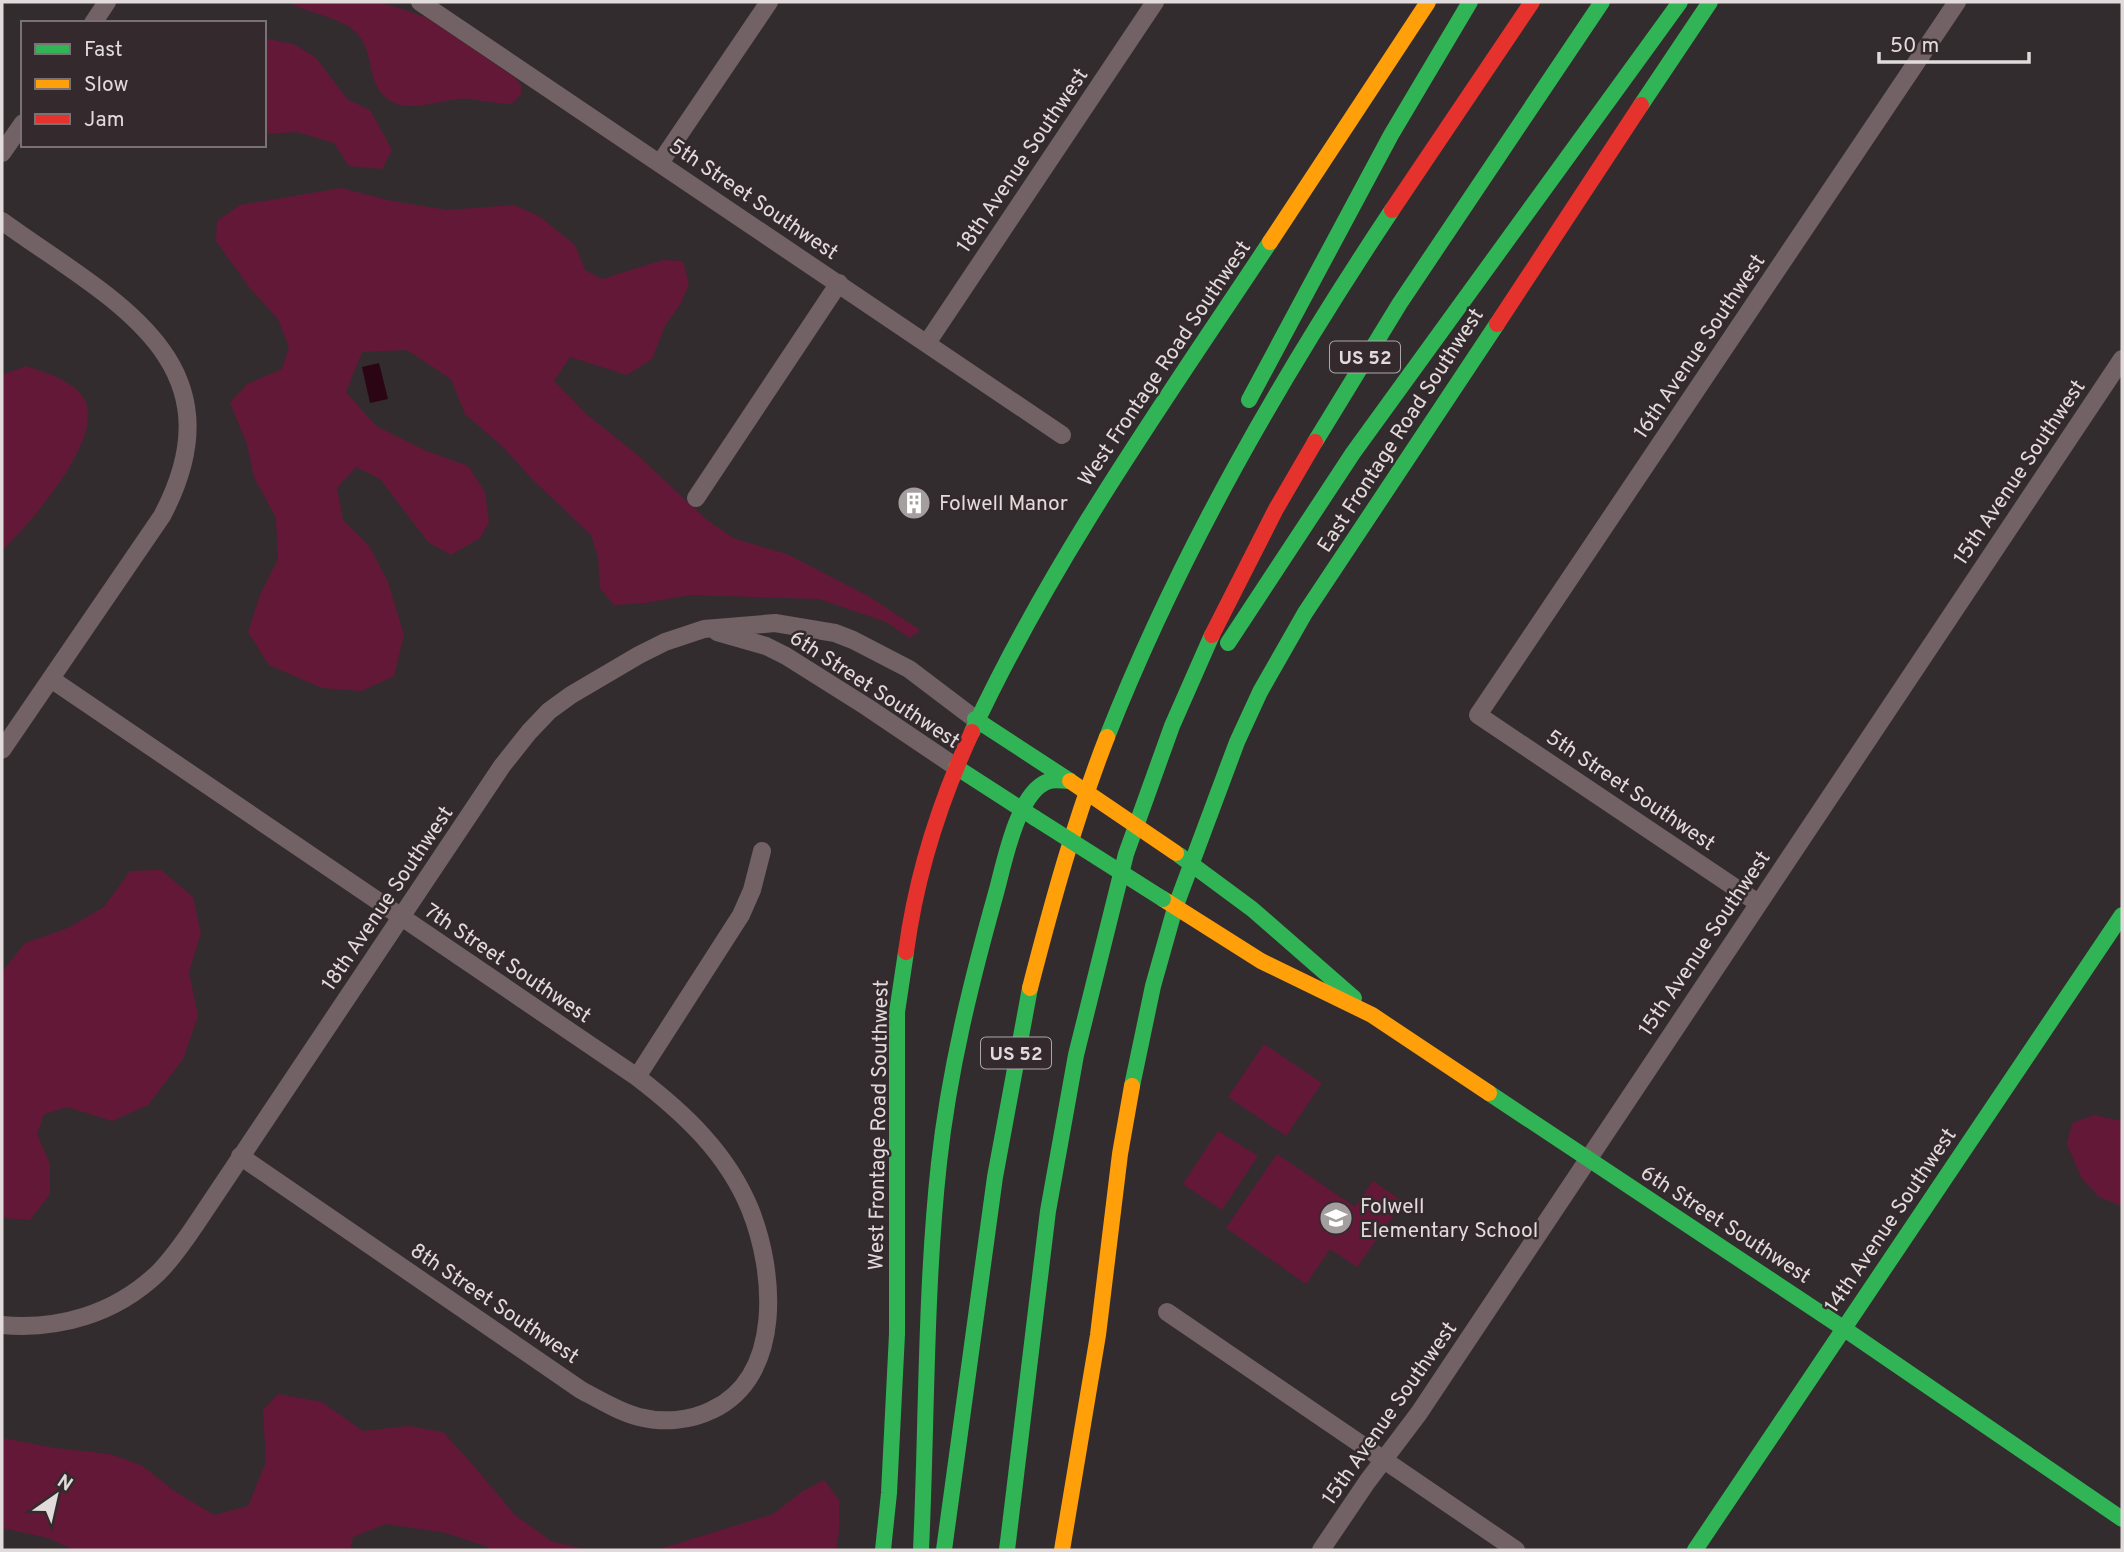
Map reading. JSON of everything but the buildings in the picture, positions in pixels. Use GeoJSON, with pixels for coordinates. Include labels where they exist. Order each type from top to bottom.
{"type":"FeatureCollection","features":[{"type":"Feature","properties":{"kind":"main road","name":"West Frontage Road Southwest"},"geometry":{"type":"LineString","coordinates":[[883,1550],[889,1493],[897,1334],[895,1042],[900,978],[922,869],[956,768],[975,719],[1034,606],[1086,519],[1428,2]]}},
{"type":"Feature","properties":{"kind":"main road"},"geometry":{"type":"LineString","coordinates":[[1239,418],[1391,135],[1470,2]]}},
{"type":"Feature","properties":{"kind":"main road","name":"US 52"},"geometry":{"type":"LineString","coordinates":[[944,1550],[992,1190],[1011,1076],[1036,964],[1080,811],[1127,688],[1175,579],[1218,496],[1291,368],[1532,2]]}},
{"type":"Feature","properties":{"kind":"main road","name":"US 52"},"geometry":{"type":"LineString","coordinates":[[1007,1550],[1036,1306],[1055,1165],[1069,1086],[1128,846],[1168,736],[1244,568],[1316,436],[1383,326],[1602,2]]}},
{"type":"Feature","properties":{"kind":"main road"},"geometry":{"type":"LineString","coordinates":[[1168,736],[1279,562],[1353,453],[1681,2]]}},
{"type":"Feature","properties":{"kind":"main road","name":"East Frontage Road Southwest"},"geometry":{"type":"LineString","coordinates":[[1062,1550],[1098,1335],[1122,1143],[1168,904],[1191,864],[1237,741],[1260,692],[1305,613],[1710,2]]}},
{"type":"Feature","properties":{"kind":"main road"},"geometry":{"type":"LineString","coordinates":[[1175,579],[1216,468]]}},
{"type":"Feature","properties":{"kind":"main road","name":"6th Street Southwest"},"geometry":{"type":"LineString","coordinates":[[975,719],[1177,853],[1252,909],[1321,967],[1372,1015]]}},
{"type":"Feature","properties":{"kind":"main road","name":"6th Street Southwest"},"geometry":{"type":"LineString","coordinates":[[956,768],[1261,961],[1372,1015],[1843,1328],[2122,1518]]}},
{"type":"Feature","properties":{"kind":"main road"},"geometry":{"type":"LineString","coordinates":[[921,1550],[931,1266],[939,1162],[964,1017],[990,912],[1029,814],[1031,795],[1048,780],[1070,781]]}},
{"type":"Feature","properties":{"kind":"main road","name":"14th Avenue Southwest"},"geometry":{"type":"LineString","coordinates":[[1695,1550],[2122,915]]}},
{"type":"Feature","properties":{"kind":"street"},"geometry":{"type":"LineString","coordinates":[[94,21],[107,2]]}},
{"type":"Feature","properties":{"kind":"street","name":"5th Street Southwest"},"geometry":{"type":"LineString","coordinates":[[420,2],[1062,435]]}},
{"type":"Feature","properties":{"kind":"street"},"geometry":{"type":"LineString","coordinates":[[660,163],[769,2]]}},
{"type":"Feature","properties":{"kind":"street","name":"18th Avenue Southwest"},"geometry":{"type":"LineString","coordinates":[[927,343],[1155,2]]}},
{"type":"Feature","properties":{"kind":"street","name":"16th Avenue Southwest"},"geometry":{"type":"LineString","coordinates":[[1478,715],[1957,2]]}},
{"type":"Feature","properties":{"kind":"street"},"geometry":{"type":"LineString","coordinates":[[2,153],[21,126]]}},
{"type":"Feature","properties":{"kind":"street"},"geometry":{"type":"LineString","coordinates":[[2,221],[135,318],[157,341],[175,373],[187,414],[188,442],[169,502],[150,535],[2,750]]}},
{"type":"Feature","properties":{"kind":"street"},"geometry":{"type":"LineString","coordinates":[[696,498],[839,284]]}},
{"type":"Feature","properties":{"kind":"street","name":"15th Avenue Southwest"},"geometry":{"type":"LineString","coordinates":[[1321,1550],[1419,1413],[2122,359]]}},
{"type":"Feature","properties":{"kind":"street","name":"6th Street Southwest"},"geometry":{"type":"LineString","coordinates":[[704,629],[775,623],[835,634],[853,640],[909,669],[975,719]]}},
{"type":"Feature","properties":{"kind":"street","name":"18th Avenue Southwest"},"geometry":{"type":"LineString","coordinates":[[2,1325],[53,1325],[84,1318],[141,1288],[170,1260],[502,766],[529,732],[550,711],[591,681],[665,642],[704,629]]}},
{"type":"Feature","properties":{"kind":"street","name":"6th Street Southwest"},"geometry":{"type":"LineString","coordinates":[[704,629],[754,642],[786,656],[956,768]]}},
{"type":"Feature","properties":{"kind":"street","name":"7th Street Southwest"},"geometry":{"type":"LineString","coordinates":[[51,679],[637,1077],[688,1119],[718,1154],[750,1209],[766,1268],[768,1315],[762,1348],[739,1392]]}},
{"type":"Feature","properties":{"kind":"street","name":"5th Street Southwest"},"geometry":{"type":"LineString","coordinates":[[1478,715],[1758,903]]}},
{"type":"Feature","properties":{"kind":"street"},"geometry":{"type":"LineString","coordinates":[[637,1077],[741,915],[752,890],[762,851]]}},
{"type":"Feature","properties":{"kind":"street","name":"8th Street Southwest"},"geometry":{"type":"LineString","coordinates":[[240,1156],[581,1390],[612,1407],[638,1417],[683,1420],[723,1405],[739,1392]]}},
{"type":"Feature","properties":{"kind":"street"},"geometry":{"type":"LineString","coordinates":[[1167,1312],[1517,1550]]}},
{"type":"Feature","properties":{"kind":"shaded area"},"geometry":{"type":"Polygon","coordinates":[[[288,2],[377,2],[427,18],[514,77],[521,85],[521,94],[512,104],[469,99],[415,106],[394,103],[385,97],[376,84],[367,51],[353,30],[336,20],[288,2]]]}},
{"type":"Feature","properties":{"kind":"shaded area"},"geometry":{"type":"Polygon","coordinates":[[[266,38],[296,45],[316,58],[347,99],[370,110],[392,150],[382,169],[349,166],[334,143],[297,132],[266,134],[266,38]]]}},
{"type":"Feature","properties":{"kind":"shaded area"},"geometry":{"type":"Polygon","coordinates":[[[341,188],[392,201],[447,210],[514,205],[539,216],[575,245],[585,270],[602,279],[663,260],[683,261],[689,284],[681,303],[665,326],[652,359],[627,375],[570,357],[554,381],[586,414],[634,452],[707,520],[735,539],[787,554],[870,597],[920,630],[910,638],[886,622],[819,599],[689,595],[646,603],[614,605],[600,588],[598,557],[591,535],[532,479],[504,448],[465,414],[451,379],[407,350],[362,352],[346,392],[376,426],[424,450],[468,466],[485,492],[489,522],[480,538],[451,555],[428,542],[380,479],[356,467],[337,488],[343,520],[369,546],[388,582],[404,635],[394,676],[361,691],[322,688],[269,665],[248,632],[260,595],[278,559],[276,518],[254,477],[247,444],[230,403],[247,384],[282,369],[289,347],[278,319],[249,287],[216,241],[217,221],[240,205],[341,188]]]}},
{"type":"Feature","properties":{"kind":"shaded area"},"geometry":{"type":"Polygon","coordinates":[[[379,363],[388,399],[370,403],[362,367],[379,363]]]}},
{"type":"Feature","properties":{"kind":"shaded area"},"geometry":{"type":"Polygon","coordinates":[[[26,366],[61,379],[79,392],[87,408],[86,429],[78,452],[64,476],[48,499],[2,551],[2,375],[26,366]]]}},
{"type":"Feature","properties":{"kind":"shaded area"},"geometry":{"type":"Polygon","coordinates":[[[161,870],[193,897],[201,933],[189,972],[198,1016],[183,1059],[148,1105],[112,1121],[67,1107],[44,1114],[37,1134],[50,1164],[50,1194],[30,1220],[2,1218],[2,972],[25,943],[68,928],[104,907],[130,871],[161,870]]]}},
{"type":"Feature","properties":{"kind":"shaded area"},"geometry":{"type":"Polygon","coordinates":[[[1264,1044],[1322,1083],[1286,1136],[1228,1097],[1264,1044]]]}},
{"type":"Feature","properties":{"kind":"shaded area"},"geometry":{"type":"Polygon","coordinates":[[[2094,1115],[2122,1121],[2122,1206],[2099,1197],[2081,1177],[2067,1144],[2072,1123],[2094,1115]]]}},
{"type":"Feature","properties":{"kind":"shaded area"},"geometry":{"type":"Polygon","coordinates":[[[1218,1131],[1258,1156],[1222,1210],[1183,1184],[1218,1131]]]}},
{"type":"Feature","properties":{"kind":"shaded area"},"geometry":{"type":"Polygon","coordinates":[[[1277,1154],[1355,1207],[1373,1181],[1403,1202],[1357,1267],[1330,1249],[1306,1284],[1226,1228],[1277,1154]]]}},
{"type":"Feature","properties":{"kind":"shaded area"},"geometry":{"type":"Polygon","coordinates":[[[278,1394],[322,1402],[363,1431],[408,1426],[443,1432],[514,1514],[551,1541],[588,1550],[491,1550],[446,1533],[386,1524],[353,1537],[350,1550],[74,1550],[48,1538],[2,1528],[2,1438],[55,1448],[110,1454],[141,1465],[176,1492],[214,1515],[248,1506],[266,1462],[263,1410],[278,1394]]]}},
{"type":"Feature","properties":{"kind":"shaded area"},"geometry":{"type":"Polygon","coordinates":[[[824,1480],[839,1500],[836,1550],[656,1550],[773,1514],[803,1491],[824,1480]]]}},
{"type":"Feature","properties":{"kind":"traffic: fast"},"geometry":{"type":"LineString","coordinates":[[1249,400],[1391,135],[1470,2]]}},
{"type":"Feature","properties":{"kind":"traffic: fast"},"geometry":{"type":"LineString","coordinates":[[1315,442],[1400,303],[1602,2]]}},
{"type":"Feature","properties":{"kind":"traffic: fast"},"geometry":{"type":"LineString","coordinates":[[1228,643],[1353,453],[1680,2]]}},
{"type":"Feature","properties":{"kind":"traffic: fast"},"geometry":{"type":"LineString","coordinates":[[1641,105],[1710,2]]}},
{"type":"Feature","properties":{"kind":"traffic: fast"},"geometry":{"type":"LineString","coordinates":[[1107,737],[1167,599],[1200,532],[1311,336],[1392,210]]}},
{"type":"Feature","properties":{"kind":"traffic: fast"},"geometry":{"type":"LineString","coordinates":[[972,732],[1004,668],[1074,543],[1150,421],[1270,242]]}},
{"type":"Feature","properties":{"kind":"traffic: fast"},"geometry":{"type":"LineString","coordinates":[[1175,908],[1237,742],[1260,692],[1305,613],[1497,324]]}},
{"type":"Feature","properties":{"kind":"traffic: fast"},"geometry":{"type":"LineString","coordinates":[[1007,1550],[1048,1211],[1076,1055],[1126,854],[1172,726],[1212,635]]}},
{"type":"Feature","properties":{"kind":"traffic: fast"},"geometry":{"type":"LineString","coordinates":[[975,719],[1070,781]]}},
{"type":"Feature","properties":{"kind":"traffic: fast"},"geometry":{"type":"LineString","coordinates":[[956,767],[1035,818]]}},
{"type":"Feature","properties":{"kind":"traffic: fast"},"geometry":{"type":"LineString","coordinates":[[921,1550],[934,1211],[943,1129],[955,1061],[987,926],[1020,813],[1038,788],[1051,780],[1070,781]]}},
{"type":"Feature","properties":{"kind":"traffic: fast"},"geometry":{"type":"LineString","coordinates":[[1035,818],[1163,899]]}},
{"type":"Feature","properties":{"kind":"traffic: fast"},"geometry":{"type":"LineString","coordinates":[[1179,855],[1252,909],[1354,998]]}},
{"type":"Feature","properties":{"kind":"traffic: fast"},"geometry":{"type":"LineString","coordinates":[[1132,1086],[1153,986],[1175,908]]}},
{"type":"Feature","properties":{"kind":"traffic: fast"},"geometry":{"type":"LineString","coordinates":[[1695,1550],[2122,915]]}},
{"type":"Feature","properties":{"kind":"traffic: fast"},"geometry":{"type":"LineString","coordinates":[[883,1550],[889,1493],[897,1334],[897,1012],[906,952]]}},
{"type":"Feature","properties":{"kind":"traffic: fast"},"geometry":{"type":"LineString","coordinates":[[944,1550],[995,1177],[1030,988]]}},
{"type":"Feature","properties":{"kind":"traffic: fast"},"geometry":{"type":"LineString","coordinates":[[1489,1093],[1843,1328],[2122,1519]]}},
{"type":"Feature","properties":{"kind":"traffic: slow"},"geometry":{"type":"LineString","coordinates":[[1270,242],[1428,2]]}},
{"type":"Feature","properties":{"kind":"traffic: slow"},"geometry":{"type":"LineString","coordinates":[[1030,988],[1065,861],[1107,737]]}},
{"type":"Feature","properties":{"kind":"traffic: slow"},"geometry":{"type":"LineString","coordinates":[[1070,781],[1176,853]]}},
{"type":"Feature","properties":{"kind":"traffic: slow"},"geometry":{"type":"LineString","coordinates":[[1163,899],[1261,961],[1372,1015],[1489,1093]]}},
{"type":"Feature","properties":{"kind":"traffic: slow"},"geometry":{"type":"LineString","coordinates":[[1062,1550],[1098,1335],[1120,1154],[1132,1086]]}},
{"type":"Feature","properties":{"kind":"traffic: jam"},"geometry":{"type":"LineString","coordinates":[[1392,210],[1532,2]]}},
{"type":"Feature","properties":{"kind":"traffic: jam"},"geometry":{"type":"LineString","coordinates":[[1497,324],[1641,105]]}},
{"type":"Feature","properties":{"kind":"traffic: jam"},"geometry":{"type":"LineString","coordinates":[[1212,635],[1276,509],[1315,442]]}},
{"type":"Feature","properties":{"kind":"traffic: jam"},"geometry":{"type":"LineString","coordinates":[[906,952],[916,896],[931,840],[972,732]]}},
{"type":"Feature","properties":{"kind":"place","name":"Folwell Manor"},"geometry":{"type":"Point","coordinates":[914,503]}},
{"type":"Feature","properties":{"kind":"place","name":"Folwell Elementary School"},"geometry":{"type":"Point","coordinates":[1336,1218]}}]}
